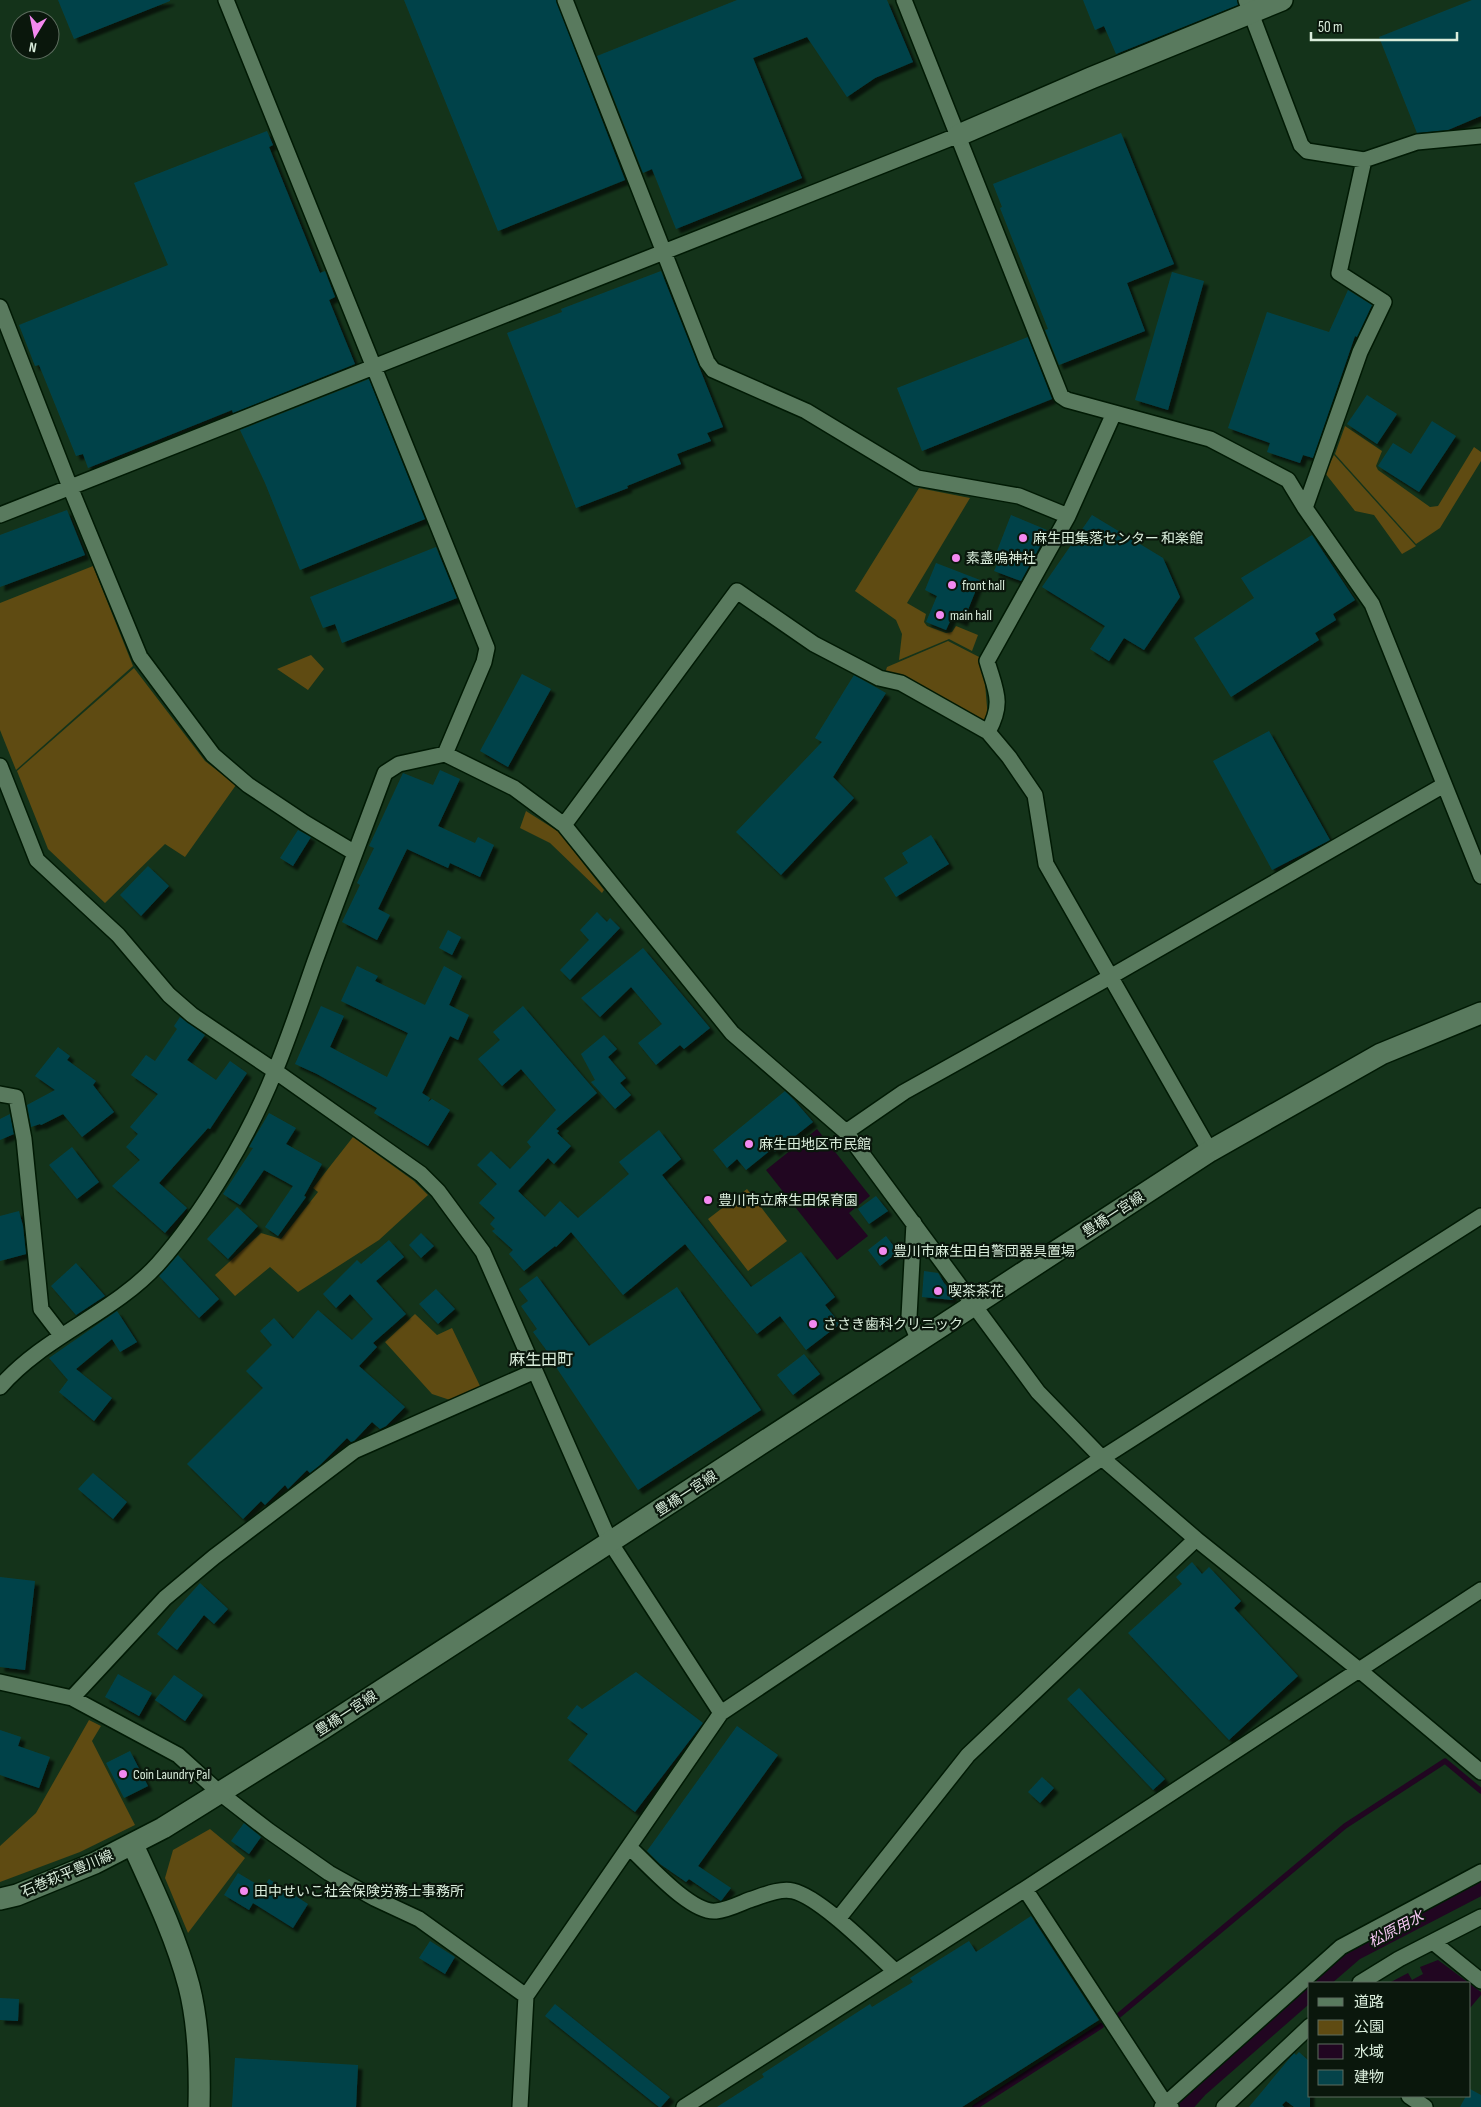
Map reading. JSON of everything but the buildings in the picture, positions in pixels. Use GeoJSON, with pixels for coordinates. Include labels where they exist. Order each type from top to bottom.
{"type":"FeatureCollection","features":[{"type":"Feature","properties":{"kind":"main road"},"geometry":{"type":"LineString","coordinates":[[959,135],[1249,6],[1282,0]]}},
{"type":"Feature","properties":{"kind":"main road","name":"豊橋一宮線"},"geometry":{"type":"LineString","coordinates":[[133,1845],[220,1793],[610,1542],[975,1306],[1210,1151],[1381,1054],[1481,1013]]}},
{"type":"Feature","properties":{"kind":"main road"},"geometry":{"type":"LineString","coordinates":[[133,1845],[170,1927],[189,1987],[198,2042],[199,2107]]}},
{"type":"Feature","properties":{"kind":"main road","name":"石巻萩平豊川線"},"geometry":{"type":"LineString","coordinates":[[0,1899],[54,1880],[133,1845]]}},
{"type":"Feature","properties":{"kind":"street"},"geometry":{"type":"LineString","coordinates":[[226,0],[487,648],[484,662],[445,754]]}},
{"type":"Feature","properties":{"kind":"street"},"geometry":{"type":"LineString","coordinates":[[565,0],[706,362],[713,370],[806,411],[917,478],[1019,496],[1068,516]]}},
{"type":"Feature","properties":{"kind":"street"},"geometry":{"type":"LineString","coordinates":[[904,0],[1061,396],[1067,400],[1210,439],[1288,480],[1305,508],[1372,604],[1481,876]]}},
{"type":"Feature","properties":{"kind":"street"},"geometry":{"type":"LineString","coordinates":[[1249,6],[1300,145],[1307,151],[1364,160],[1417,142],[1481,136]]}},
{"type":"Feature","properties":{"kind":"street"},"geometry":{"type":"LineString","coordinates":[[0,515],[959,135]]}},
{"type":"Feature","properties":{"kind":"street"},"geometry":{"type":"LineString","coordinates":[[1305,508],[1360,352],[1384,302],[1339,273],[1364,160]]}},
{"type":"Feature","properties":{"kind":"street"},"geometry":{"type":"LineString","coordinates":[[0,307],[70,487],[140,657],[213,755],[256,790],[305,823],[355,853]]}},
{"type":"Feature","properties":{"kind":"street"},"geometry":{"type":"LineString","coordinates":[[988,732],[996,718],[999,702],[987,661],[1068,516],[1114,413]]}},
{"type":"Feature","properties":{"kind":"street"},"geometry":{"type":"LineString","coordinates":[[564,825],[737,591],[814,644],[878,678],[901,683],[988,732],[1010,757],[1035,795],[1046,864],[1210,1151]]}},
{"type":"Feature","properties":{"kind":"street"},"geometry":{"type":"LineString","coordinates":[[0,1387],[10,1376],[61,1335],[117,1300],[162,1258],[197,1215],[251,1123],[275,1071],[385,773],[399,764],[445,754],[514,788],[564,825],[732,1033],[846,1132],[1038,1392],[1102,1458],[1196,1540],[1358,1669],[1481,1772]]}},
{"type":"Feature","properties":{"kind":"street"},"geometry":{"type":"LineString","coordinates":[[0,766],[37,860],[118,935],[169,995],[192,1015],[421,1174],[438,1191],[483,1252],[610,1542],[720,1713]]}},
{"type":"Feature","properties":{"kind":"street"},"geometry":{"type":"LineString","coordinates":[[846,1132],[904,1092],[1110,977],[1444,785]]}},
{"type":"Feature","properties":{"kind":"street"},"geometry":{"type":"LineString","coordinates":[[0,1094],[16,1096],[24,1139],[41,1309],[61,1335]]}},
{"type":"Feature","properties":{"kind":"street"},"geometry":{"type":"LineString","coordinates":[[520,2107],[526,1996],[720,1713],[1102,1458],[1481,1216]]}},
{"type":"Feature","properties":{"kind":"street"},"geometry":{"type":"LineString","coordinates":[[914,1223],[909,1317],[919,1341]]}},
{"type":"Feature","properties":{"kind":"street"},"geometry":{"type":"LineString","coordinates":[[72,1698],[165,1598],[214,1557],[354,1451],[535,1371]]}},
{"type":"Feature","properties":{"kind":"street"},"geometry":{"type":"LineString","coordinates":[[838,1919],[968,1755],[1196,1540]]}},
{"type":"Feature","properties":{"kind":"street"},"geometry":{"type":"LineString","coordinates":[[684,2107],[1025,1889],[1481,1590]]}},
{"type":"Feature","properties":{"kind":"street"},"geometry":{"type":"LineString","coordinates":[[0,1682],[72,1698],[178,1755],[220,1793],[269,1831],[329,1873],[374,1898],[419,1919],[526,1996]]}},
{"type":"Feature","properties":{"kind":"street"},"geometry":{"type":"LineString","coordinates":[[629,1847],[688,1903],[702,1910],[716,1911],[779,1891],[792,1891],[805,1895],[838,1919],[895,1971]]}},
{"type":"Feature","properties":{"kind":"street"},"geometry":{"type":"LineString","coordinates":[[1025,1889],[1166,2106],[1341,1946],[1481,1872]]}},
{"type":"Feature","properties":{"kind":"street"},"geometry":{"type":"LineString","coordinates":[[1362,1982],[1399,1959],[1481,1917]]}},
{"type":"Feature","properties":{"kind":"street"},"geometry":{"type":"LineString","coordinates":[[1433,1942],[1481,1981]]}},
{"type":"Feature","properties":{"kind":"street"},"geometry":{"type":"LineString","coordinates":[[1224,2107],[1308,2029]]}},
{"type":"Feature","properties":{"kind":"street"},"geometry":{"type":"LineString","coordinates":[[1410,2097],[1425,2107]]}},
{"type":"Feature","properties":{"kind":"green space"},"geometry":{"type":"Polygon","coordinates":[[[1345,426],[1382,451],[1376,466],[1378,470],[1430,507],[1438,506],[1474,447],[1481,452],[1481,461],[1440,528],[1416,544],[1335,454],[1345,426]]]}},
{"type":"Feature","properties":{"kind":"green space"},"geometry":{"type":"Polygon","coordinates":[[[1334,455],[1416,546],[1402,554],[1374,515],[1355,511],[1325,473],[1334,455]]]}},
{"type":"Feature","properties":{"kind":"green space"},"geometry":{"type":"Polygon","coordinates":[[[919,488],[970,498],[907,603],[926,614],[924,622],[927,626],[946,633],[952,632],[956,626],[978,635],[972,651],[949,639],[899,660],[902,634],[896,620],[855,591],[919,488]]]}},
{"type":"Feature","properties":{"kind":"green space"},"geometry":{"type":"Polygon","coordinates":[[[93,566],[133,666],[16,770],[0,730],[0,603],[93,566]]]}},
{"type":"Feature","properties":{"kind":"green space"},"geometry":{"type":"Polygon","coordinates":[[[948,641],[983,659],[988,719],[985,724],[885,673],[887,667],[948,641]]]}},
{"type":"Feature","properties":{"kind":"green space"},"geometry":{"type":"Polygon","coordinates":[[[311,655],[324,669],[308,690],[277,669],[311,655]]]}},
{"type":"Feature","properties":{"kind":"green space"},"geometry":{"type":"Polygon","coordinates":[[[134,668],[205,761],[236,785],[185,857],[165,844],[105,903],[48,849],[17,771],[134,668]]]}},
{"type":"Feature","properties":{"kind":"green space"},"geometry":{"type":"Polygon","coordinates":[[[526,811],[559,832],[604,890],[602,893],[550,843],[520,828],[526,811]]]}},
{"type":"Feature","properties":{"kind":"green space"},"geometry":{"type":"Polygon","coordinates":[[[353,1137],[414,1181],[428,1195],[379,1240],[298,1292],[270,1267],[235,1296],[215,1275],[261,1233],[281,1239],[318,1192],[313,1188],[353,1137]]]}},
{"type":"Feature","properties":{"kind":"green space"},"geometry":{"type":"Polygon","coordinates":[[[747,1189],[787,1241],[748,1271],[708,1219],[747,1189]]]}},
{"type":"Feature","properties":{"kind":"green space"},"geometry":{"type":"Polygon","coordinates":[[[415,1314],[437,1335],[452,1328],[481,1388],[453,1401],[432,1394],[385,1342],[415,1314]]]}},
{"type":"Feature","properties":{"kind":"green space"},"geometry":{"type":"Polygon","coordinates":[[[89,1720],[101,1726],[92,1741],[135,1825],[80,1852],[0,1882],[0,1846],[36,1813],[89,1720]]]}},
{"type":"Feature","properties":{"kind":"green space"},"geometry":{"type":"Polygon","coordinates":[[[210,1829],[245,1858],[188,1933],[165,1878],[173,1850],[210,1829]]]}},
{"type":"Feature","properties":{"kind":"water"},"geometry":{"type":"Polygon","coordinates":[[[817,1129],[870,1196],[849,1213],[868,1236],[837,1260],[766,1170],[817,1129]]]}},
{"type":"Feature","properties":{"kind":"water"},"geometry":{"type":"Polygon","coordinates":[[[1438,1960],[1468,1982],[1391,1982],[1408,1973],[1412,1980],[1423,1974],[1420,1967],[1438,1960]]]}},
{"type":"Feature","properties":{"kind":"water"},"geometry":{"type":"Polygon","coordinates":[[[1471,1985],[1481,1992],[1481,1995],[1471,2007],[1471,1985]]]}},
{"type":"Feature","properties":{"kind":"waterway"},"geometry":{"type":"LineString","coordinates":[[1118,2016],[1345,1826],[1445,1761],[1481,1791]]}},
{"type":"Feature","properties":{"kind":"waterway","name":"松原用水"},"geometry":{"type":"LineString","coordinates":[[1318,1982],[1354,1951],[1481,1885]]}},
{"type":"Feature","properties":{"kind":"waterway","name":"松原用水"},"geometry":{"type":"LineString","coordinates":[[1181,2107],[1198,2088],[1308,1992]]}},
{"type":"Feature","properties":{"kind":"waterway"},"geometry":{"type":"LineString","coordinates":[[975,2107],[1101,2026]]}},
{"type":"Feature","properties":{"kind":"place","name":"麻生田集落センター 和楽館"},"geometry":{"type":"Point","coordinates":[1023,538]}},
{"type":"Feature","properties":{"kind":"place","name":"素盞嗚神社"},"geometry":{"type":"Point","coordinates":[956,558]}},
{"type":"Feature","properties":{"kind":"place","name":"front hall"},"geometry":{"type":"Point","coordinates":[952,585]}},
{"type":"Feature","properties":{"kind":"place","name":"main hall"},"geometry":{"type":"Point","coordinates":[940,615]}},
{"type":"Feature","properties":{"kind":"place","name":"麻生田地区市民館"},"geometry":{"type":"Point","coordinates":[749,1144]}},
{"type":"Feature","properties":{"kind":"place","name":"豊川市立麻生田保育園"},"geometry":{"type":"Point","coordinates":[708,1200]}},
{"type":"Feature","properties":{"kind":"place","name":"豊川市麻生田自警団器具置場"},"geometry":{"type":"Point","coordinates":[883,1251]}},
{"type":"Feature","properties":{"kind":"place","name":"喫茶茶花"},"geometry":{"type":"Point","coordinates":[938,1291]}},
{"type":"Feature","properties":{"kind":"place","name":"ささき歯科クリニック"},"geometry":{"type":"Point","coordinates":[813,1324]}},
{"type":"Feature","properties":{"kind":"place","name":"Coin Laundry Pal"},"geometry":{"type":"Point","coordinates":[123,1774]}},
{"type":"Feature","properties":{"kind":"place","name":"田中せいこ社会保険労務士事務所"},"geometry":{"type":"Point","coordinates":[244,1891]}},
{"type":"Feature","properties":{"kind":"district","name":"麻生田町"},"geometry":{"type":"Point","coordinates":[541,1359]}}]}
